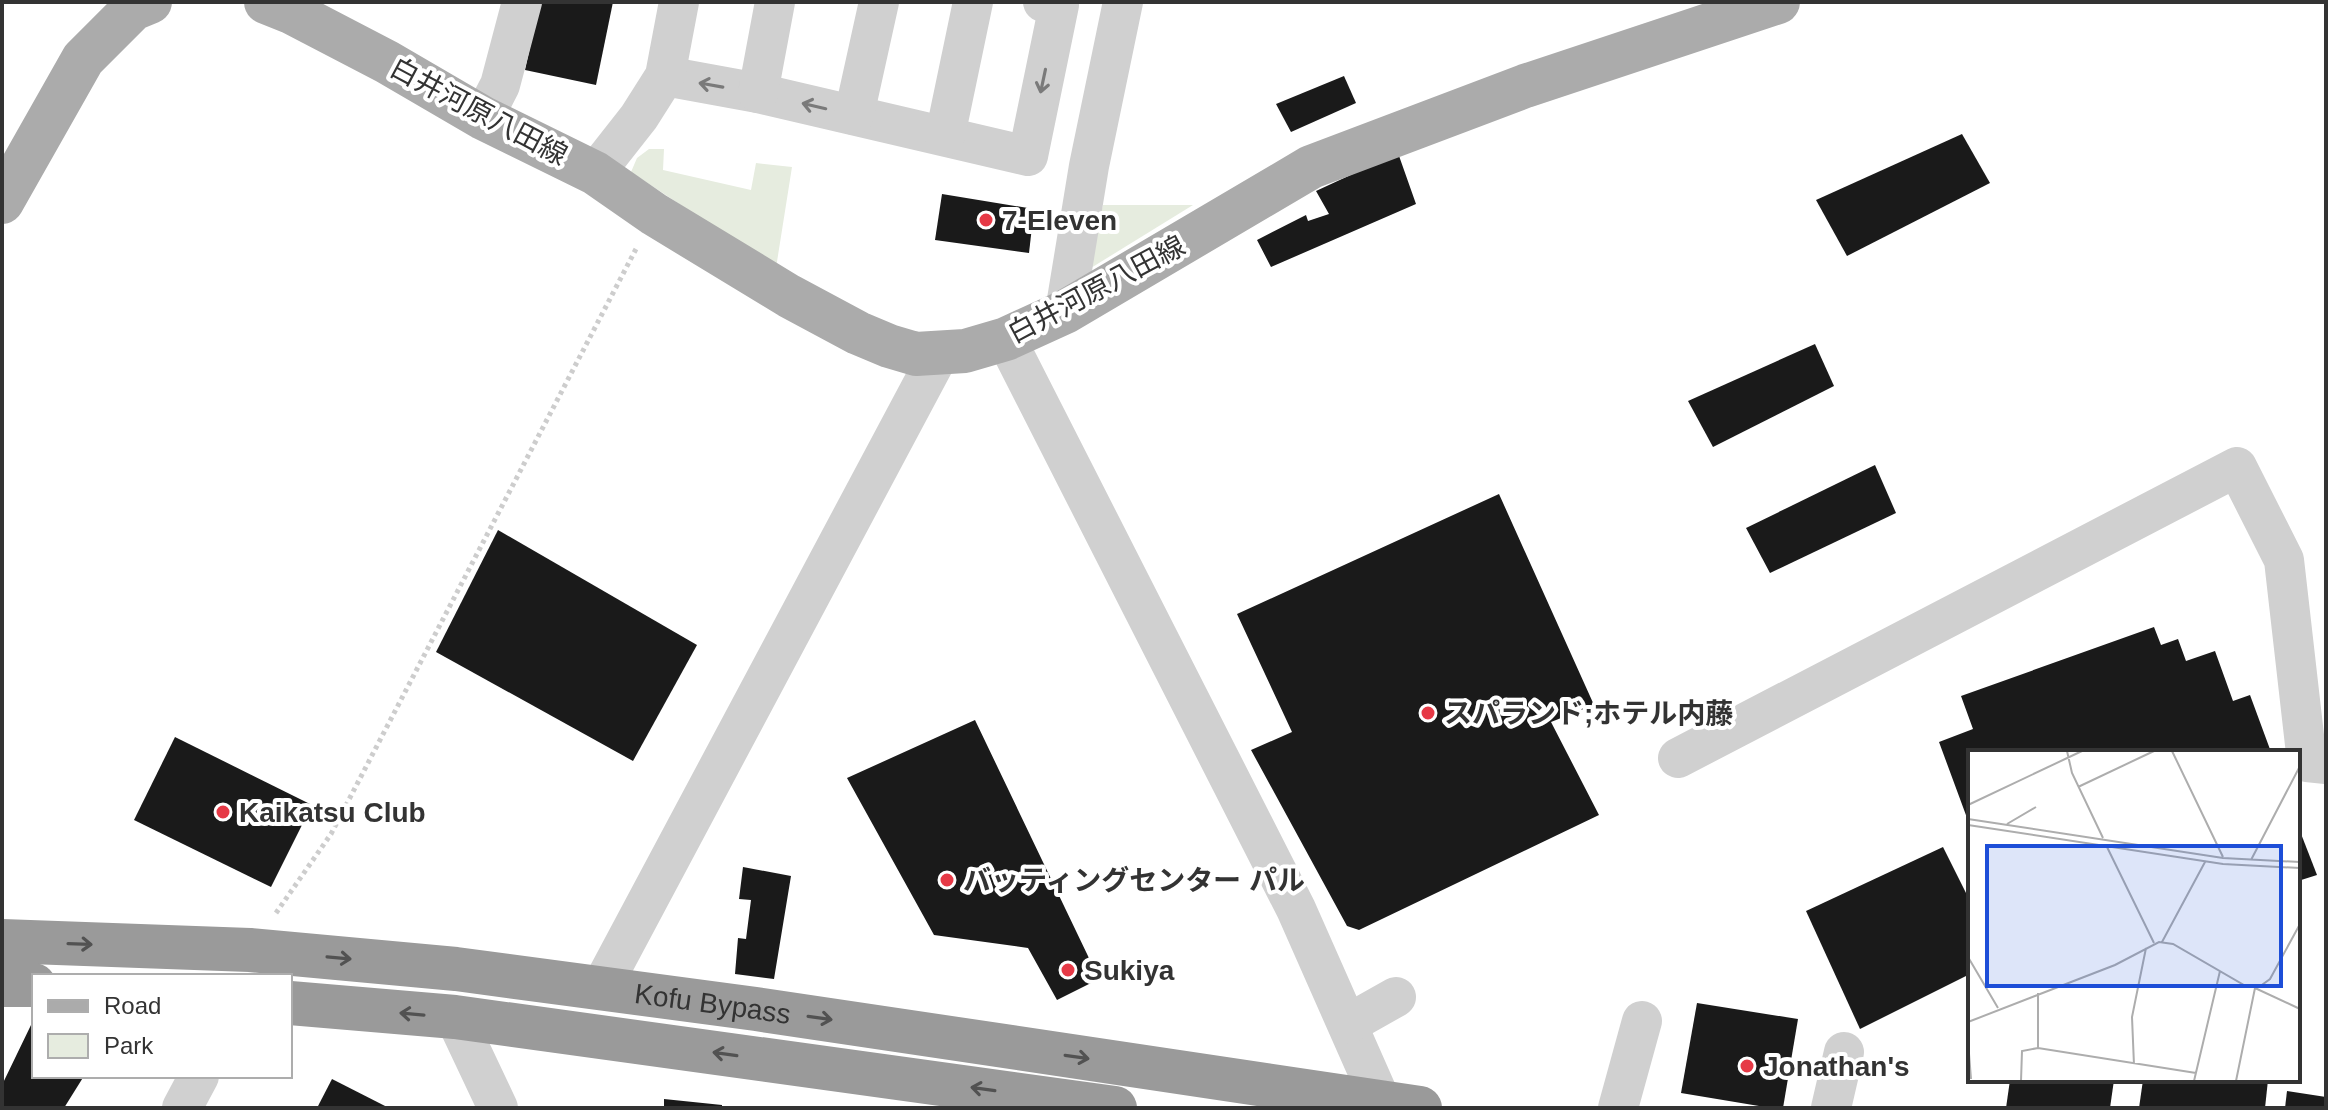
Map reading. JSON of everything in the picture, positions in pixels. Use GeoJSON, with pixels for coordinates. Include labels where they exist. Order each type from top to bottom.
{"type":"FeatureCollection","features":[{"type":"Feature","properties":{"kind":"highway","name":"Kofu Bypass"},"geometry":{"type":"LineString","coordinates":[[2,941],[250,950],[456,969],[1395,1106]]}},
{"type":"Feature","properties":{"kind":"highway"},"geometry":{"type":"LineString","coordinates":[[2,985],[32,985]]}},
{"type":"Feature","properties":{"kind":"highway","name":"Kofu Bypass"},"geometry":{"type":"LineString","coordinates":[[292,1003],[455,1017],[1115,1108]]}},
{"type":"Feature","properties":{"kind":"main road"},"geometry":{"type":"LineString","coordinates":[[2,202],[83,59],[133,9],[150,2]]}},
{"type":"Feature","properties":{"kind":"main road","name":"白井河原八田線"},"geometry":{"type":"LineString","coordinates":[[266,2],[387,62],[483,118],[595,173],[654,214],[789,296],[858,333],[916,354],[965,351],[1006,339],[1065,312],[1311,167],[1525,86],[1778,2]]}},
{"type":"Feature","properties":{"kind":"street"},"geometry":{"type":"LineString","coordinates":[[483,118],[500,85],[522,2]]}},
{"type":"Feature","properties":{"kind":"street"},"geometry":{"type":"LineString","coordinates":[[595,173],[639,117],[665,76],[679,2]]}},
{"type":"Feature","properties":{"kind":"street"},"geometry":{"type":"LineString","coordinates":[[758,93],[775,2]]}},
{"type":"Feature","properties":{"kind":"street"},"geometry":{"type":"LineString","coordinates":[[854,115],[879,2]]}},
{"type":"Feature","properties":{"kind":"street"},"geometry":{"type":"LineString","coordinates":[[945,136],[973,2]]}},
{"type":"Feature","properties":{"kind":"street"},"geometry":{"type":"LineString","coordinates":[[665,76],[758,93],[1028,156],[1059,5],[1043,2]]}},
{"type":"Feature","properties":{"kind":"street"},"geometry":{"type":"LineString","coordinates":[[1065,312],[1089,166],[1123,2]]}},
{"type":"Feature","properties":{"kind":"street"},"geometry":{"type":"LineString","coordinates":[[1006,339],[1289,895],[1348,1024],[1395,1106]]}},
{"type":"Feature","properties":{"kind":"street"},"geometry":{"type":"LineString","coordinates":[[601,988],[940,352]]}},
{"type":"Feature","properties":{"kind":"street"},"geometry":{"type":"LineString","coordinates":[[1678,758],[2237,467],[2284,560],[2307,762],[2326,764]]}},
{"type":"Feature","properties":{"kind":"street"},"geometry":{"type":"LineString","coordinates":[[1348,1024],[1396,997]]}},
{"type":"Feature","properties":{"kind":"street"},"geometry":{"type":"LineString","coordinates":[[455,1017],[498,1108]]}},
{"type":"Feature","properties":{"kind":"street"},"geometry":{"type":"LineString","coordinates":[[1618,1108],[1642,1021]]}},
{"type":"Feature","properties":{"kind":"street"},"geometry":{"type":"LineString","coordinates":[[1831,1108],[1844,1052]]}},
{"type":"Feature","properties":{"kind":"street"},"geometry":{"type":"LineString","coordinates":[[182,1108],[198,1078]]}},
{"type":"Feature","properties":{"kind":"path"},"geometry":{"type":"LineString","coordinates":[[250,950],[331,834],[654,214]]}},
{"type":"Feature","properties":{"kind":"green space"},"geometry":{"type":"Polygon","coordinates":[[[649,149],[664,149],[663,170],[751,190],[756,163],[792,167],[776,268],[631,172],[637,158],[649,149]]]}},
{"type":"Feature","properties":{"kind":"green space"},"geometry":{"type":"Polygon","coordinates":[[[1103,205],[1193,205],[1086,271],[1103,205]]]}},
{"type":"Feature","properties":{"kind":"building"},"geometry":{"type":"Polygon","coordinates":[[[540,2],[613,2],[596,85],[525,70],[540,2]]]}},
{"type":"Feature","properties":{"kind":"building"},"geometry":{"type":"Polygon","coordinates":[[[1344,76],[1356,103],[1291,132],[1276,104],[1344,76]]]}},
{"type":"Feature","properties":{"kind":"building"},"geometry":{"type":"Polygon","coordinates":[[[1962,134],[1990,183],[1847,256],[1816,200],[1962,134]]]}},
{"type":"Feature","properties":{"kind":"building"},"geometry":{"type":"Polygon","coordinates":[[[1398,153],[1416,204],[1271,267],[1257,240],[1306,215],[1308,221],[1329,214],[1316,191],[1398,153]]]}},
{"type":"Feature","properties":{"kind":"building"},"geometry":{"type":"Polygon","coordinates":[[[942,194],[1034,209],[1029,253],[935,240],[942,194]]]}},
{"type":"Feature","properties":{"kind":"building"},"geometry":{"type":"Polygon","coordinates":[[[1815,344],[1834,386],[1713,447],[1688,401],[1815,344]]]}},
{"type":"Feature","properties":{"kind":"building"},"geometry":{"type":"Polygon","coordinates":[[[1875,465],[1896,513],[1770,573],[1746,528],[1875,465]]]}},
{"type":"Feature","properties":{"kind":"building","name":"スパランド;ホテル内藤"},"geometry":{"type":"Polygon","coordinates":[[[1499,494],[1594,705],[1551,722],[1599,815],[1359,930],[1347,926],[1251,750],[1292,732],[1237,614],[1499,494]]]}},
{"type":"Feature","properties":{"kind":"building"},"geometry":{"type":"Polygon","coordinates":[[[498,530],[697,645],[633,761],[436,652],[498,530]]]}},
{"type":"Feature","properties":{"kind":"building"},"geometry":{"type":"Polygon","coordinates":[[[2154,627],[2161,645],[2178,639],[2186,661],[2215,651],[2233,701],[2250,695],[2270,750],[1968,750],[1968,821],[1939,742],[1973,729],[1961,696],[2154,627]]]}},
{"type":"Feature","properties":{"kind":"building"},"geometry":{"type":"Polygon","coordinates":[[[975,720],[1099,979],[1057,1000],[1028,948],[934,935],[847,778],[975,720]]]}},
{"type":"Feature","properties":{"kind":"building","name":"Kaikatsu Club"},"geometry":{"type":"Polygon","coordinates":[[[175,737],[312,805],[271,887],[134,820],[175,737]]]}},
{"type":"Feature","properties":{"kind":"building"},"geometry":{"type":"Polygon","coordinates":[[[2300,831],[2317,875],[2300,880],[2300,831]]]}},
{"type":"Feature","properties":{"kind":"building"},"geometry":{"type":"Polygon","coordinates":[[[1943,847],[1968,897],[1968,975],[1860,1029],[1806,911],[1943,847]]]}},
{"type":"Feature","properties":{"kind":"building"},"geometry":{"type":"Polygon","coordinates":[[[743,867],[791,876],[774,979],[735,974],[738,938],[746,939],[751,900],[739,899],[743,867]]]}},
{"type":"Feature","properties":{"kind":"building"},"geometry":{"type":"Polygon","coordinates":[[[1697,1003],[1798,1019],[1783,1108],[1681,1093],[1697,1003]]]}},
{"type":"Feature","properties":{"kind":"building"},"geometry":{"type":"Polygon","coordinates":[[[31,1025],[32,1078],[83,1078],[64,1108],[2,1108],[2,1085],[31,1025]]]}},
{"type":"Feature","properties":{"kind":"building"},"geometry":{"type":"Polygon","coordinates":[[[332,1079],[389,1108],[317,1108],[332,1079]]]}},
{"type":"Feature","properties":{"kind":"building"},"geometry":{"type":"Polygon","coordinates":[[[2010,1082],[2114,1082],[2110,1108],[2006,1108],[2010,1082]]]}},
{"type":"Feature","properties":{"kind":"building"},"geometry":{"type":"Polygon","coordinates":[[[2143,1082],[2268,1082],[2265,1108],[2139,1108],[2143,1082]]]}},
{"type":"Feature","properties":{"kind":"building"},"geometry":{"type":"Polygon","coordinates":[[[2287,1091],[2326,1097],[2326,1108],[2285,1108],[2287,1091]]]}},
{"type":"Feature","properties":{"kind":"building"},"geometry":{"type":"Polygon","coordinates":[[[664,1099],[722,1105],[722,1108],[664,1108],[664,1099]]]}},
{"type":"Feature","properties":{"kind":"place","name":"7-Eleven"},"geometry":{"type":"Point","coordinates":[986,220]}},
{"type":"Feature","properties":{"kind":"place","name":"スパランド;ホテル内藤"},"geometry":{"type":"Point","coordinates":[1428,713]}},
{"type":"Feature","properties":{"kind":"place","name":"Kaikatsu Club"},"geometry":{"type":"Point","coordinates":[223,812]}},
{"type":"Feature","properties":{"kind":"place","name":"バッティングセンター パル"},"geometry":{"type":"Point","coordinates":[947,880]}},
{"type":"Feature","properties":{"kind":"place","name":"Sukiya"},"geometry":{"type":"Point","coordinates":[1068,970]}},
{"type":"Feature","properties":{"kind":"place","name":"Jonathan's"},"geometry":{"type":"Point","coordinates":[1747,1066]}}]}
